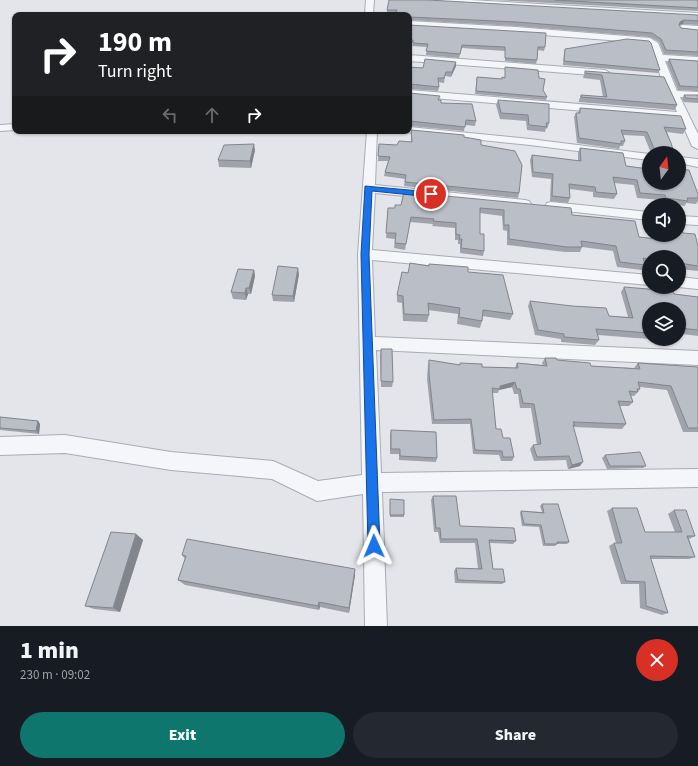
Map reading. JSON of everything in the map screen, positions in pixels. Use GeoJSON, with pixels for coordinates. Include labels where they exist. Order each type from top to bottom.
{"type":"FeatureCollection","features":[{"type":"Feature","properties":{"kind":"street"},"geometry":{"type":"LineString","coordinates":[[369,12],[370,0]]}},
{"type":"Feature","properties":{"kind":"street"},"geometry":{"type":"LineString","coordinates":[[428,0],[698,15]]}},
{"type":"Feature","properties":{"kind":"street"},"geometry":{"type":"LineString","coordinates":[[412,24],[647,40],[655,45],[660,58],[662,78],[675,94],[690,122],[698,146]]}},
{"type":"Feature","properties":{"kind":"street"},"geometry":{"type":"LineString","coordinates":[[683,28],[698,29]]}},
{"type":"Feature","properties":{"kind":"street"},"geometry":{"type":"LineString","coordinates":[[412,58],[612,74]]}},
{"type":"Feature","properties":{"kind":"street"},"geometry":{"type":"LineString","coordinates":[[660,58],[698,60]]}},
{"type":"Feature","properties":{"kind":"street"},"geometry":{"type":"LineString","coordinates":[[412,93],[690,122]]}},
{"type":"Feature","properties":{"kind":"street"},"geometry":{"type":"LineString","coordinates":[[675,94],[698,95]]}},
{"type":"Feature","properties":{"kind":"street"},"geometry":{"type":"LineString","coordinates":[[0,128],[12,127]]}},
{"type":"Feature","properties":{"kind":"street"},"geometry":{"type":"LineString","coordinates":[[412,130],[530,142],[642,156]]}},
{"type":"Feature","properties":{"kind":"street"},"geometry":{"type":"LineString","coordinates":[[372,134],[365,254],[376,626]]}},
{"type":"Feature","properties":{"kind":"street"},"geometry":{"type":"LineString","coordinates":[[686,161],[698,163]]}},
{"type":"Feature","properties":{"kind":"street"},"geometry":{"type":"LineString","coordinates":[[368,188],[642,215]]}},
{"type":"Feature","properties":{"kind":"street"},"geometry":{"type":"LineString","coordinates":[[686,221],[698,222]]}},
{"type":"Feature","properties":{"kind":"street"},"geometry":{"type":"LineString","coordinates":[[365,254],[642,279]]}},
{"type":"Feature","properties":{"kind":"street"},"geometry":{"type":"LineString","coordinates":[[686,283],[698,284]]}},
{"type":"Feature","properties":{"kind":"street"},"geometry":{"type":"LineString","coordinates":[[367,344],[698,358]]}},
{"type":"Feature","properties":{"kind":"street"},"geometry":{"type":"LineString","coordinates":[[0,446],[65,444],[170,461],[273,470],[317,491],[372,483],[698,478]]}},
{"type":"Feature","properties":{"kind":"building"},"geometry":{"type":"Polygon","coordinates":[[[389,0],[428,0],[698,15],[698,21],[684,20],[680,22],[679,25],[681,28],[698,30],[698,52],[666,50],[661,39],[652,33],[517,22],[412,17],[412,12],[396,12],[397,10],[387,10],[389,0]]]}},
{"type":"Feature","properties":{"kind":"building"},"geometry":{"type":"Polygon","coordinates":[[[555,0],[698,0],[698,8],[555,0]]]}},
{"type":"Feature","properties":{"kind":"building"},"geometry":{"type":"Polygon","coordinates":[[[412,25],[546,33],[545,47],[538,47],[537,60],[505,58],[505,47],[462,45],[460,54],[426,51],[428,44],[413,43],[412,25]]]}},
{"type":"Feature","properties":{"kind":"building"},"geometry":{"type":"Polygon","coordinates":[[[627,39],[649,41],[660,70],[564,61],[565,49],[627,39]]]}},
{"type":"Feature","properties":{"kind":"building"},"geometry":{"type":"Polygon","coordinates":[[[425,59],[456,62],[452,72],[446,72],[444,78],[438,78],[439,87],[412,84],[412,67],[423,68],[425,59]]]}},
{"type":"Feature","properties":{"kind":"building"},"geometry":{"type":"Polygon","coordinates":[[[669,59],[698,61],[698,87],[680,86],[669,59]]]}},
{"type":"Feature","properties":{"kind":"building"},"geometry":{"type":"Polygon","coordinates":[[[505,67],[538,70],[539,78],[545,79],[543,90],[547,97],[476,91],[477,77],[505,78],[505,67]]]}},
{"type":"Feature","properties":{"kind":"building"},"geometry":{"type":"Polygon","coordinates":[[[585,71],[664,77],[677,105],[581,97],[581,95],[607,97],[602,75],[585,73],[585,71]]]}},
{"type":"Feature","properties":{"kind":"building"},"geometry":{"type":"Polygon","coordinates":[[[412,93],[440,96],[438,100],[441,100],[441,103],[472,104],[476,121],[466,120],[465,127],[412,121],[412,93]]]}},
{"type":"Feature","properties":{"kind":"building"},"geometry":{"type":"Polygon","coordinates":[[[684,95],[698,95],[698,99],[686,98],[684,95]]]}},
{"type":"Feature","properties":{"kind":"building"},"geometry":{"type":"Polygon","coordinates":[[[498,100],[549,104],[549,123],[546,123],[547,127],[529,125],[528,115],[501,113],[498,100]]]}},
{"type":"Feature","properties":{"kind":"building"},"geometry":{"type":"Polygon","coordinates":[[[580,108],[681,116],[686,129],[664,127],[672,146],[653,146],[647,132],[621,130],[625,141],[621,141],[621,144],[579,138],[576,113],[580,113],[580,108]]]}},
{"type":"Feature","properties":{"kind":"building"},"geometry":{"type":"Polygon","coordinates":[[[412,130],[464,135],[464,137],[481,140],[481,145],[515,151],[522,165],[519,193],[405,182],[406,175],[385,172],[390,157],[378,156],[379,144],[397,145],[399,141],[412,142],[412,130]]]}},
{"type":"Feature","properties":{"kind":"building"},"geometry":{"type":"Polygon","coordinates":[[[254,144],[250,161],[218,160],[224,145],[254,144]]]}},
{"type":"Feature","properties":{"kind":"building"},"geometry":{"type":"Polygon","coordinates":[[[580,148],[623,153],[626,166],[642,168],[642,190],[686,190],[686,170],[689,170],[698,194],[698,198],[687,198],[688,201],[686,201],[686,198],[666,198],[665,195],[640,193],[637,180],[613,177],[617,194],[596,192],[595,187],[569,184],[570,198],[552,196],[553,174],[533,172],[532,155],[581,161],[580,148]]]}},
{"type":"Feature","properties":{"kind":"building"},"geometry":{"type":"Polygon","coordinates":[[[404,192],[571,208],[572,215],[635,221],[639,237],[642,237],[642,242],[686,242],[686,233],[695,234],[698,246],[698,266],[686,264],[686,250],[642,250],[642,265],[620,262],[616,246],[581,241],[582,247],[567,247],[509,239],[509,225],[504,225],[504,210],[480,208],[480,234],[484,234],[484,251],[461,248],[462,239],[459,239],[460,235],[456,234],[456,223],[433,221],[434,219],[411,217],[406,244],[395,243],[396,233],[386,233],[388,208],[395,208],[395,205],[401,205],[404,192]]]}},
{"type":"Feature","properties":{"kind":"building"},"geometry":{"type":"Polygon","coordinates":[[[410,263],[429,266],[429,264],[468,267],[468,272],[503,275],[513,314],[483,310],[482,321],[459,317],[460,308],[428,303],[429,315],[404,314],[403,296],[397,295],[402,272],[408,273],[410,263]]]}},
{"type":"Feature","properties":{"kind":"building"},"geometry":{"type":"Polygon","coordinates":[[[278,266],[298,268],[293,296],[272,295],[278,266]]]}},
{"type":"Feature","properties":{"kind":"building"},"geometry":{"type":"Polygon","coordinates":[[[238,269],[254,270],[249,288],[246,288],[245,293],[231,292],[238,269]]]}},
{"type":"Feature","properties":{"kind":"building"},"geometry":{"type":"Polygon","coordinates":[[[624,287],[642,288],[642,294],[674,294],[698,297],[698,330],[686,329],[686,302],[642,302],[642,332],[596,329],[599,340],[564,337],[564,334],[538,330],[530,301],[606,308],[609,316],[633,318],[624,287]]]}},
{"type":"Feature","properties":{"kind":"building"},"geometry":{"type":"Polygon","coordinates":[[[381,349],[392,349],[393,382],[381,381],[381,349]]]}},
{"type":"Feature","properties":{"kind":"building"},"geometry":{"type":"Polygon","coordinates":[[[545,358],[556,358],[557,360],[590,363],[591,366],[640,369],[638,363],[698,367],[698,428],[688,428],[671,386],[638,382],[640,389],[637,389],[638,392],[629,391],[633,402],[618,401],[626,424],[573,422],[575,425],[573,425],[583,462],[572,465],[569,456],[537,457],[533,445],[541,444],[534,404],[523,403],[520,389],[517,389],[515,382],[500,386],[500,389],[492,388],[496,429],[501,429],[503,438],[510,438],[514,457],[503,457],[502,451],[475,450],[471,419],[434,420],[429,360],[460,365],[460,363],[482,364],[482,367],[518,368],[517,363],[547,366],[545,358]]]}},
{"type":"Feature","properties":{"kind":"building"},"geometry":{"type":"Polygon","coordinates":[[[0,417],[38,421],[36,431],[0,428],[0,417]]]}},
{"type":"Feature","properties":{"kind":"building"},"geometry":{"type":"Polygon","coordinates":[[[391,430],[436,432],[437,458],[400,456],[400,449],[391,449],[391,430]]]}},
{"type":"Feature","properties":{"kind":"building"},"geometry":{"type":"Polygon","coordinates":[[[640,452],[646,466],[610,466],[605,455],[640,452]]]}},
{"type":"Feature","properties":{"kind":"building"},"geometry":{"type":"Polygon","coordinates":[[[433,496],[456,496],[460,526],[514,528],[516,541],[489,540],[493,569],[503,569],[505,582],[458,580],[456,568],[482,569],[477,539],[441,539],[440,528],[436,528],[433,496]]]}},
{"type":"Feature","properties":{"kind":"building"},"geometry":{"type":"Polygon","coordinates":[[[390,499],[404,500],[404,515],[390,515],[390,499]]]}},
{"type":"Feature","properties":{"kind":"building"},"geometry":{"type":"Polygon","coordinates":[[[542,504],[558,504],[569,542],[545,544],[541,525],[524,524],[521,511],[544,513],[542,504]]]}},
{"type":"Feature","properties":{"kind":"building"},"geometry":{"type":"Polygon","coordinates":[[[612,508],[637,508],[645,532],[682,532],[674,510],[686,510],[695,536],[687,536],[695,557],[650,556],[668,613],[646,606],[645,582],[626,581],[614,543],[622,543],[612,508]]]}},
{"type":"Feature","properties":{"kind":"building"},"geometry":{"type":"Polygon","coordinates":[[[111,532],[136,534],[113,608],[85,606],[111,532]]]}},
{"type":"Feature","properties":{"kind":"building"},"geometry":{"type":"Polygon","coordinates":[[[187,539],[355,569],[349,608],[319,602],[318,606],[178,580],[186,556],[182,555],[187,539]]]}},
{"type":"Feature","properties":{"kind":"route"},"geometry":{"type":"LineString","coordinates":[[374,546],[365,254],[368,188],[431,194]]}}]}
